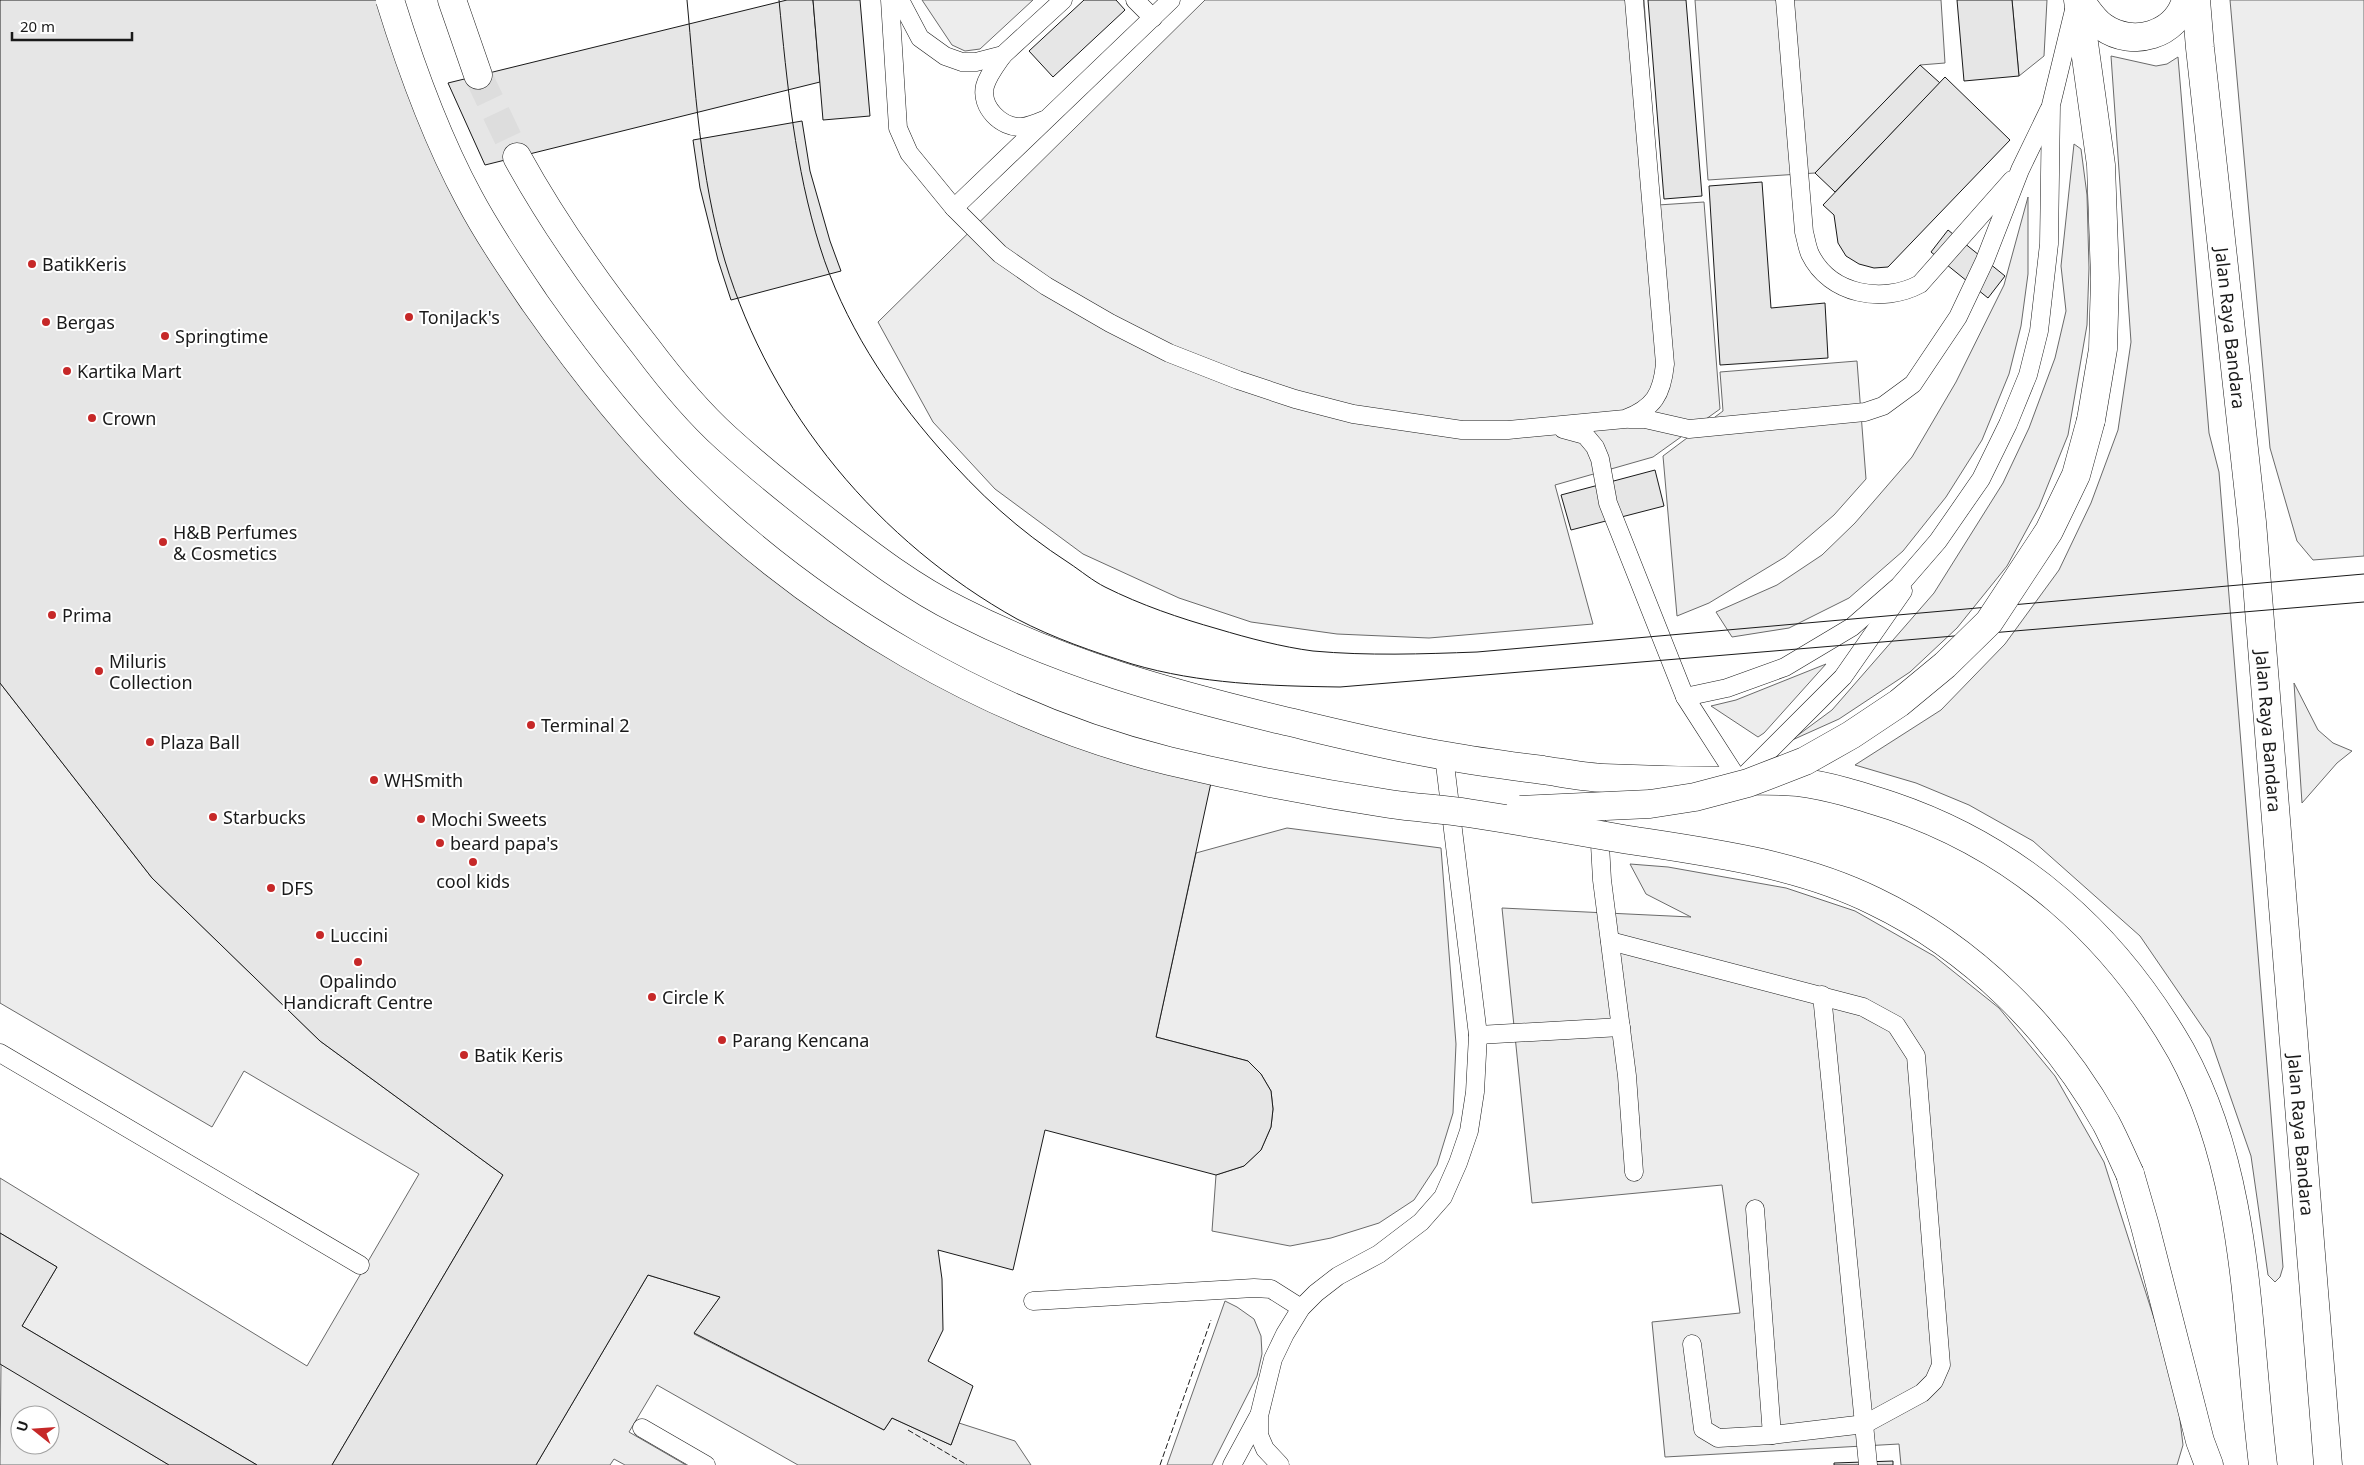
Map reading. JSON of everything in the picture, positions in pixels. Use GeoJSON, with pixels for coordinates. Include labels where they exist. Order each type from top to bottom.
{"type":"FeatureCollection","features":[{"type":"Feature","properties":{"kind":"street"},"geometry":{"type":"LineString","coordinates":[[390,0],[429,115],[469,198],[512,269],[563,342],[618,412],[684,484],[748,542],[822,598],[899,648],[987,695],[1084,736],[1169,761],[1390,804],[1467,813],[1712,853],[1786,870],[1835,884],[1874,900],[1961,954],[2012,998],[2050,1040],[2081,1083],[2108,1126],[2130,1174],[2148,1235],[2203,1457]]}},
{"type":"Feature","properties":{"kind":"street"},"geometry":{"type":"LineString","coordinates":[[452,0],[478,75]]}},
{"type":"Feature","properties":{"kind":"street"},"geometry":{"type":"LineString","coordinates":[[1467,813],[1650,804],[1695,797],[1748,783],[1805,761],[1851,735],[1899,703],[1945,665],[1989,622],[2049,530],[2076,475],[2091,420],[2103,349],[2105,278],[2100,165],[2078,0]]}},
{"type":"Feature","properties":{"kind":"street"},"geometry":{"type":"LineString","coordinates":[[2078,0],[2105,28],[2134,36],[2159,33],[2170,26],[2183,11],[2186,0]]}},
{"type":"Feature","properties":{"kind":"street","name":"Jalan Raya Bandara"},"geometry":{"type":"LineString","coordinates":[[2196,0],[2252,522],[2328,1465]]}},
{"type":"Feature","properties":{"kind":"street"},"geometry":{"type":"LineString","coordinates":[[517,157],[549,215],[597,286],[668,375],[723,436],[871,556],[956,610],[1068,660],[1165,691],[1334,733],[1444,756],[1596,778],[1767,780],[1802,782],[1841,790],[1911,812],[1960,833],[2000,856],[2048,890],[2089,927],[2115,956],[2145,997],[2180,1050],[2201,1093],[2218,1135],[2246,1277],[2263,1465]]}},
{"type":"Feature","properties":{"kind":"lane"},"geometry":{"type":"LineString","coordinates":[[890,0],[898,128],[909,153],[954,208],[1000,254],[1046,286],[1110,323],[1170,353],[1238,380],[1295,399],[1353,414],[1462,430],[1508,430],[1625,419],[1645,419],[1689,429],[1865,412],[1883,406],[1898,397],[1912,384],[1958,317],[1985,260],[2020,170],[2051,105],[2078,0]]}},
{"type":"Feature","properties":{"kind":"lane"},"geometry":{"type":"LineString","coordinates":[[900,0],[920,38],[945,56],[962,62],[976,62],[1003,56]]}},
{"type":"Feature","properties":{"kind":"lane"},"geometry":{"type":"LineString","coordinates":[[1050,117],[1034,125],[1020,127],[1006,124],[993,114],[984,100],[985,86],[1003,56],[1063,0]]}},
{"type":"Feature","properties":{"kind":"lane"},"geometry":{"type":"LineString","coordinates":[[1135,0],[1152,18]]}},
{"type":"Feature","properties":{"kind":"lane"},"geometry":{"type":"LineString","coordinates":[[954,208],[1171,0]]}},
{"type":"Feature","properties":{"kind":"lane"},"geometry":{"type":"LineString","coordinates":[[1625,419],[1642,413],[1656,398],[1663,384],[1665,364],[1634,0]]}},
{"type":"Feature","properties":{"kind":"lane"},"geometry":{"type":"LineString","coordinates":[[1785,0],[1804,232],[1810,254],[1822,272],[1840,285],[1861,293],[1885,295],[1905,292],[1920,284],[2020,170]]}},
{"type":"Feature","properties":{"kind":"lane"},"geometry":{"type":"LineString","coordinates":[[1550,427],[1585,435],[1595,446],[1600,459],[1608,504],[1685,697],[1739,781],[1843,677],[1981,479],[2008,424],[2028,375],[2039,330],[2049,244],[2051,105]]}},
{"type":"Feature","properties":{"kind":"lane"},"geometry":{"type":"LineString","coordinates":[[1685,697],[1727,688],[1785,667],[1852,627],[1899,586],[1938,541]]}},
{"type":"Feature","properties":{"kind":"lane"},"geometry":{"type":"LineString","coordinates":[[1280,1465],[1264,1449],[1259,1435],[1259,1416],[1273,1359],[1284,1334],[1301,1308],[1338,1276],[1379,1254],[1421,1222],[1443,1197],[1469,1131],[1478,1036],[1444,756]]}},
{"type":"Feature","properties":{"kind":"lane"},"geometry":{"type":"LineString","coordinates":[[1596,778],[1602,880],[1627,1076],[1634,1172]]}},
{"type":"Feature","properties":{"kind":"lane"},"geometry":{"type":"LineString","coordinates":[[1610,942],[1822,994],[1863,1006],[1896,1025],[1916,1056],[1941,1365],[1934,1381],[1922,1393],[1865,1424],[1772,1435],[1718,1438],[1703,1429],[1692,1344]]}},
{"type":"Feature","properties":{"kind":"lane"},"geometry":{"type":"LineString","coordinates":[[1822,994],[1868,1465]]}},
{"type":"Feature","properties":{"kind":"lane"},"geometry":{"type":"LineString","coordinates":[[1478,1036],[1621,1027]]}},
{"type":"Feature","properties":{"kind":"lane"},"geometry":{"type":"LineString","coordinates":[[0,1053],[360,1265]]}},
{"type":"Feature","properties":{"kind":"lane"},"geometry":{"type":"LineString","coordinates":[[1755,1209],[1772,1435]]}},
{"type":"Feature","properties":{"kind":"lane"},"geometry":{"type":"LineString","coordinates":[[1033,1301],[1254,1288],[1271,1289],[1301,1308]]}},
{"type":"Feature","properties":{"kind":"lane"},"geometry":{"type":"LineString","coordinates":[[1232,1465],[1259,1416]]}},
{"type":"Feature","properties":{"kind":"lane"},"geometry":{"type":"LineString","coordinates":[[642,1428],[706,1465]]}},
{"type":"Feature","properties":{"kind":"shaded area"},"geometry":{"type":"Polygon","coordinates":[[[922,0],[1033,0],[980,49],[965,51],[952,45],[922,0]]]}},
{"type":"Feature","properties":{"kind":"shaded area"},"geometry":{"type":"Polygon","coordinates":[[[1205,0],[1644,0],[1658,205],[1704,202],[1720,409],[1653,457],[1555,485],[1593,624],[1429,638],[1337,634],[1251,622],[1179,598],[1083,554],[995,489],[933,422],[878,322],[1205,0]]]}},
{"type":"Feature","properties":{"kind":"shaded area"},"geometry":{"type":"Polygon","coordinates":[[[1695,0],[1941,0],[1945,63],[1920,65],[1815,173],[1708,180],[1695,0]]]}},
{"type":"Feature","properties":{"kind":"shaded area"},"geometry":{"type":"Polygon","coordinates":[[[2012,0],[2047,0],[2044,56],[2019,76],[2012,0]]]}},
{"type":"Feature","properties":{"kind":"shaded area"},"geometry":{"type":"Polygon","coordinates":[[[2230,0],[2364,0],[2364,556],[2313,560],[2297,541],[2270,448],[2230,0]]]}},
{"type":"Feature","properties":{"kind":"shaded area"},"geometry":{"type":"Polygon","coordinates":[[[2111,56],[2156,66],[2167,64],[2178,57],[2209,433],[2219,472],[2270,1102],[2283,1267],[2280,1277],[2275,1282],[2268,1275],[2251,1156],[2210,1038],[2140,936],[2033,841],[1969,805],[1916,783],[1855,765],[1941,710],[2005,644],[2059,570],[2091,503],[2118,430],[2131,342],[2111,56]]]}},
{"type":"Feature","properties":{"kind":"shaded area"},"geometry":{"type":"Polygon","coordinates":[[[2074,144],[2081,149],[2087,195],[2089,268],[2087,325],[2068,435],[2039,507],[2007,566],[1957,628],[1910,672],[1839,719],[1790,741],[1832,710],[1934,593],[2003,483],[2029,428],[2055,358],[2066,311],[2061,266],[2074,144]]]}},
{"type":"Feature","properties":{"kind":"shaded area"},"geometry":{"type":"Polygon","coordinates":[[[2028,197],[2028,274],[2021,326],[2009,374],[1982,440],[1946,497],[1903,551],[1849,598],[1789,628],[1732,637],[1716,612],[1777,585],[1822,555],[1855,523],[1912,457],[1956,382],[2004,285],[2028,197]]]}},
{"type":"Feature","properties":{"kind":"shaded area"},"geometry":{"type":"Polygon","coordinates":[[[1857,361],[1866,479],[1834,515],[1785,557],[1709,603],[1677,616],[1663,456],[1723,411],[1720,372],[1857,361]]]}},
{"type":"Feature","properties":{"kind":"shaded area"},"geometry":{"type":"Polygon","coordinates":[[[1826,664],[1764,733],[1758,737],[1711,706],[1736,700],[1826,664]]]}},
{"type":"Feature","properties":{"kind":"shaded area"},"geometry":{"type":"Polygon","coordinates":[[[0,683],[152,878],[320,1041],[503,1175],[332,1465],[257,1465],[22,1326],[57,1267],[0,1233],[0,1178],[307,1366],[419,1174],[244,1071],[212,1127],[0,1003],[0,683]]]}},
{"type":"Feature","properties":{"kind":"shaded area"},"geometry":{"type":"Polygon","coordinates":[[[2294,683],[2318,730],[2333,743],[2352,751],[2337,763],[2302,803],[2294,683]]]}},
{"type":"Feature","properties":{"kind":"shaded area"},"geometry":{"type":"Polygon","coordinates":[[[1287,828],[1441,848],[1456,1044],[1453,1113],[1437,1165],[1414,1200],[1379,1223],[1331,1238],[1290,1246],[1212,1231],[1216,1175],[1244,1166],[1261,1150],[1271,1127],[1273,1109],[1271,1091],[1261,1074],[1248,1061],[1156,1037],[1196,853],[1287,828]]]}},
{"type":"Feature","properties":{"kind":"shaded area"},"geometry":{"type":"Polygon","coordinates":[[[1630,864],[1668,867],[1786,888],[1855,911],[1934,956],[1999,1008],[2055,1076],[2104,1162],[2176,1387],[2183,1445],[2177,1465],[1901,1465],[1899,1444],[1665,1457],[1652,1322],[1740,1313],[1722,1185],[1532,1203],[1502,908],[1691,917],[1646,894],[1630,864]]]}},
{"type":"Feature","properties":{"kind":"shaded area"},"geometry":{"type":"Polygon","coordinates":[[[648,1275],[720,1297],[694,1334],[884,1430],[892,1418],[951,1445],[959,1423],[1015,1441],[1031,1465],[798,1465],[657,1385],[629,1432],[686,1465],[625,1465],[614,1459],[610,1465],[536,1465],[648,1275]]]}},
{"type":"Feature","properties":{"kind":"shaded area"},"geometry":{"type":"Polygon","coordinates":[[[1225,1301],[1254,1319],[1261,1336],[1262,1354],[1257,1376],[1212,1465],[1167,1465],[1225,1301]]]}},
{"type":"Feature","properties":{"kind":"shaded area"},"geometry":{"type":"Polygon","coordinates":[[[1,1363],[169,1465],[0,1465],[1,1363]]]}},
{"type":"Feature","properties":{"kind":"building","name":"Terminal 2"},"geometry":{"type":"Polygon","coordinates":[[[0,0],[379,0],[392,40],[610,418],[897,657],[1212,778],[1156,1037],[1248,1061],[1261,1074],[1271,1091],[1273,1109],[1271,1127],[1261,1150],[1244,1166],[1216,1175],[1045,1130],[1013,1270],[938,1250],[942,1279],[943,1330],[928,1361],[973,1386],[951,1445],[892,1418],[884,1430],[694,1333],[720,1297],[648,1275],[536,1465],[332,1465],[503,1175],[320,1041],[152,878],[0,683],[0,0]]]}},
{"type":"Feature","properties":{"kind":"building"},"geometry":{"type":"Polygon","coordinates":[[[787,0],[813,0],[820,82],[485,165],[448,83],[787,0]]]}},
{"type":"Feature","properties":{"kind":"building"},"geometry":{"type":"Polygon","coordinates":[[[813,0],[860,0],[870,116],[823,120],[813,0]]]}},
{"type":"Feature","properties":{"kind":"building"},"geometry":{"type":"Polygon","coordinates":[[[1084,0],[1116,0],[1125,10],[1053,77],[1029,51],[1084,0]]]}},
{"type":"Feature","properties":{"kind":"building"},"geometry":{"type":"Polygon","coordinates":[[[1648,0],[1686,0],[1702,196],[1664,199],[1648,0]]]}},
{"type":"Feature","properties":{"kind":"building"},"geometry":{"type":"Polygon","coordinates":[[[1957,0],[2012,0],[2019,76],[1964,81],[1957,0]]]}},
{"type":"Feature","properties":{"kind":"building"},"geometry":{"type":"Polygon","coordinates":[[[1920,65],[1940,83],[1835,192],[1815,173],[1920,65]]]}},
{"type":"Feature","properties":{"kind":"building"},"geometry":{"type":"Polygon","coordinates":[[[1945,77],[2010,140],[1888,267],[1874,268],[1859,264],[1846,256],[1838,243],[1834,215],[1823,205],[1945,77]]]}},
{"type":"Feature","properties":{"kind":"building"},"geometry":{"type":"Polygon","coordinates":[[[802,121],[810,171],[830,241],[841,271],[731,300],[718,260],[700,188],[693,140],[802,121]]]}},
{"type":"Feature","properties":{"kind":"building"},"geometry":{"type":"Polygon","coordinates":[[[1762,182],[1771,308],[1825,303],[1828,358],[1720,365],[1709,186],[1762,182]]]}},
{"type":"Feature","properties":{"kind":"building"},"geometry":{"type":"Polygon","coordinates":[[[1948,230],[2005,276],[1988,298],[1931,252],[1948,230]]]}},
{"type":"Feature","properties":{"kind":"building"},"geometry":{"type":"Polygon","coordinates":[[[1655,470],[1664,506],[1571,530],[1561,495],[1655,470]]]}},
{"type":"Feature","properties":{"kind":"building"},"geometry":{"type":"Polygon","coordinates":[[[0,1233],[57,1267],[22,1326],[257,1465],[169,1465],[0,1364],[0,1233]]]}},
{"type":"Feature","properties":{"kind":"building"},"geometry":{"type":"Polygon","coordinates":[[[1893,1461],[1893,1465],[1834,1465],[1834,1463],[1893,1461]]]}},
{"type":"Feature","properties":{"kind":"tunnel"},"geometry":{"type":"LineString","coordinates":[[478,75],[517,157]]}},
{"type":"Feature","properties":{"kind":"tram line"},"geometry":{"type":"LineString","coordinates":[[687,0],[704,164],[725,261],[745,317],[771,370],[801,421],[836,468],[876,512],[920,552],[967,588],[1017,619],[1088,649],[1132,664],[1183,676],[1262,685],[1340,687],[2364,602]]}},
{"type":"Feature","properties":{"kind":"tram line"},"geometry":{"type":"LineString","coordinates":[[779,0],[793,125],[811,217],[820,247],[841,301],[869,354],[920,426],[984,496],[1033,538],[1096,582],[1132,600],[1160,611],[1241,636],[1313,651],[1354,654],[1477,652],[2364,574]]}},
{"type":"Feature","properties":{"kind":"fence"},"geometry":{"type":"LineString","coordinates":[[1160,1465],[1211,1320]]}},
{"type":"Feature","properties":{"kind":"fence"},"geometry":{"type":"LineString","coordinates":[[908,1430],[967,1465]]}},
{"type":"Feature","properties":{"kind":"place","name":"BatikKeris"},"geometry":{"type":"Point","coordinates":[32,264]}},
{"type":"Feature","properties":{"kind":"place","name":"ToniJack's"},"geometry":{"type":"Point","coordinates":[409,317]}},
{"type":"Feature","properties":{"kind":"place","name":"Bergas"},"geometry":{"type":"Point","coordinates":[46,322]}},
{"type":"Feature","properties":{"kind":"place","name":"Springtime"},"geometry":{"type":"Point","coordinates":[165,336]}},
{"type":"Feature","properties":{"kind":"place","name":"Kartika Mart"},"geometry":{"type":"Point","coordinates":[67,371]}},
{"type":"Feature","properties":{"kind":"place","name":"Crown"},"geometry":{"type":"Point","coordinates":[92,418]}},
{"type":"Feature","properties":{"kind":"place","name":"H&B Perfumes & Cosmetics"},"geometry":{"type":"Point","coordinates":[163,542]}},
{"type":"Feature","properties":{"kind":"place","name":"Prima"},"geometry":{"type":"Point","coordinates":[52,615]}},
{"type":"Feature","properties":{"kind":"place","name":"Miluris Collection"},"geometry":{"type":"Point","coordinates":[99,671]}},
{"type":"Feature","properties":{"kind":"place","name":"Terminal 2"},"geometry":{"type":"Point","coordinates":[531,725]}},
{"type":"Feature","properties":{"kind":"place","name":"Plaza Ball"},"geometry":{"type":"Point","coordinates":[150,742]}},
{"type":"Feature","properties":{"kind":"place","name":"WHSmith"},"geometry":{"type":"Point","coordinates":[374,780]}},
{"type":"Feature","properties":{"kind":"place","name":"Starbucks"},"geometry":{"type":"Point","coordinates":[213,817]}},
{"type":"Feature","properties":{"kind":"place","name":"Mochi Sweets"},"geometry":{"type":"Point","coordinates":[421,819]}},
{"type":"Feature","properties":{"kind":"place","name":"beard papa's"},"geometry":{"type":"Point","coordinates":[440,843]}},
{"type":"Feature","properties":{"kind":"place","name":"cool kids"},"geometry":{"type":"Point","coordinates":[473,862]}},
{"type":"Feature","properties":{"kind":"place","name":"DFS"},"geometry":{"type":"Point","coordinates":[271,888]}},
{"type":"Feature","properties":{"kind":"place","name":"Luccini"},"geometry":{"type":"Point","coordinates":[320,935]}},
{"type":"Feature","properties":{"kind":"place","name":"Opalindo Handicraft Centre"},"geometry":{"type":"Point","coordinates":[358,962]}},
{"type":"Feature","properties":{"kind":"place","name":"Circle K"},"geometry":{"type":"Point","coordinates":[652,997]}},
{"type":"Feature","properties":{"kind":"place","name":"Parang Kencana"},"geometry":{"type":"Point","coordinates":[722,1040]}},
{"type":"Feature","properties":{"kind":"place","name":"Batik Keris"},"geometry":{"type":"Point","coordinates":[464,1055]}}]}
